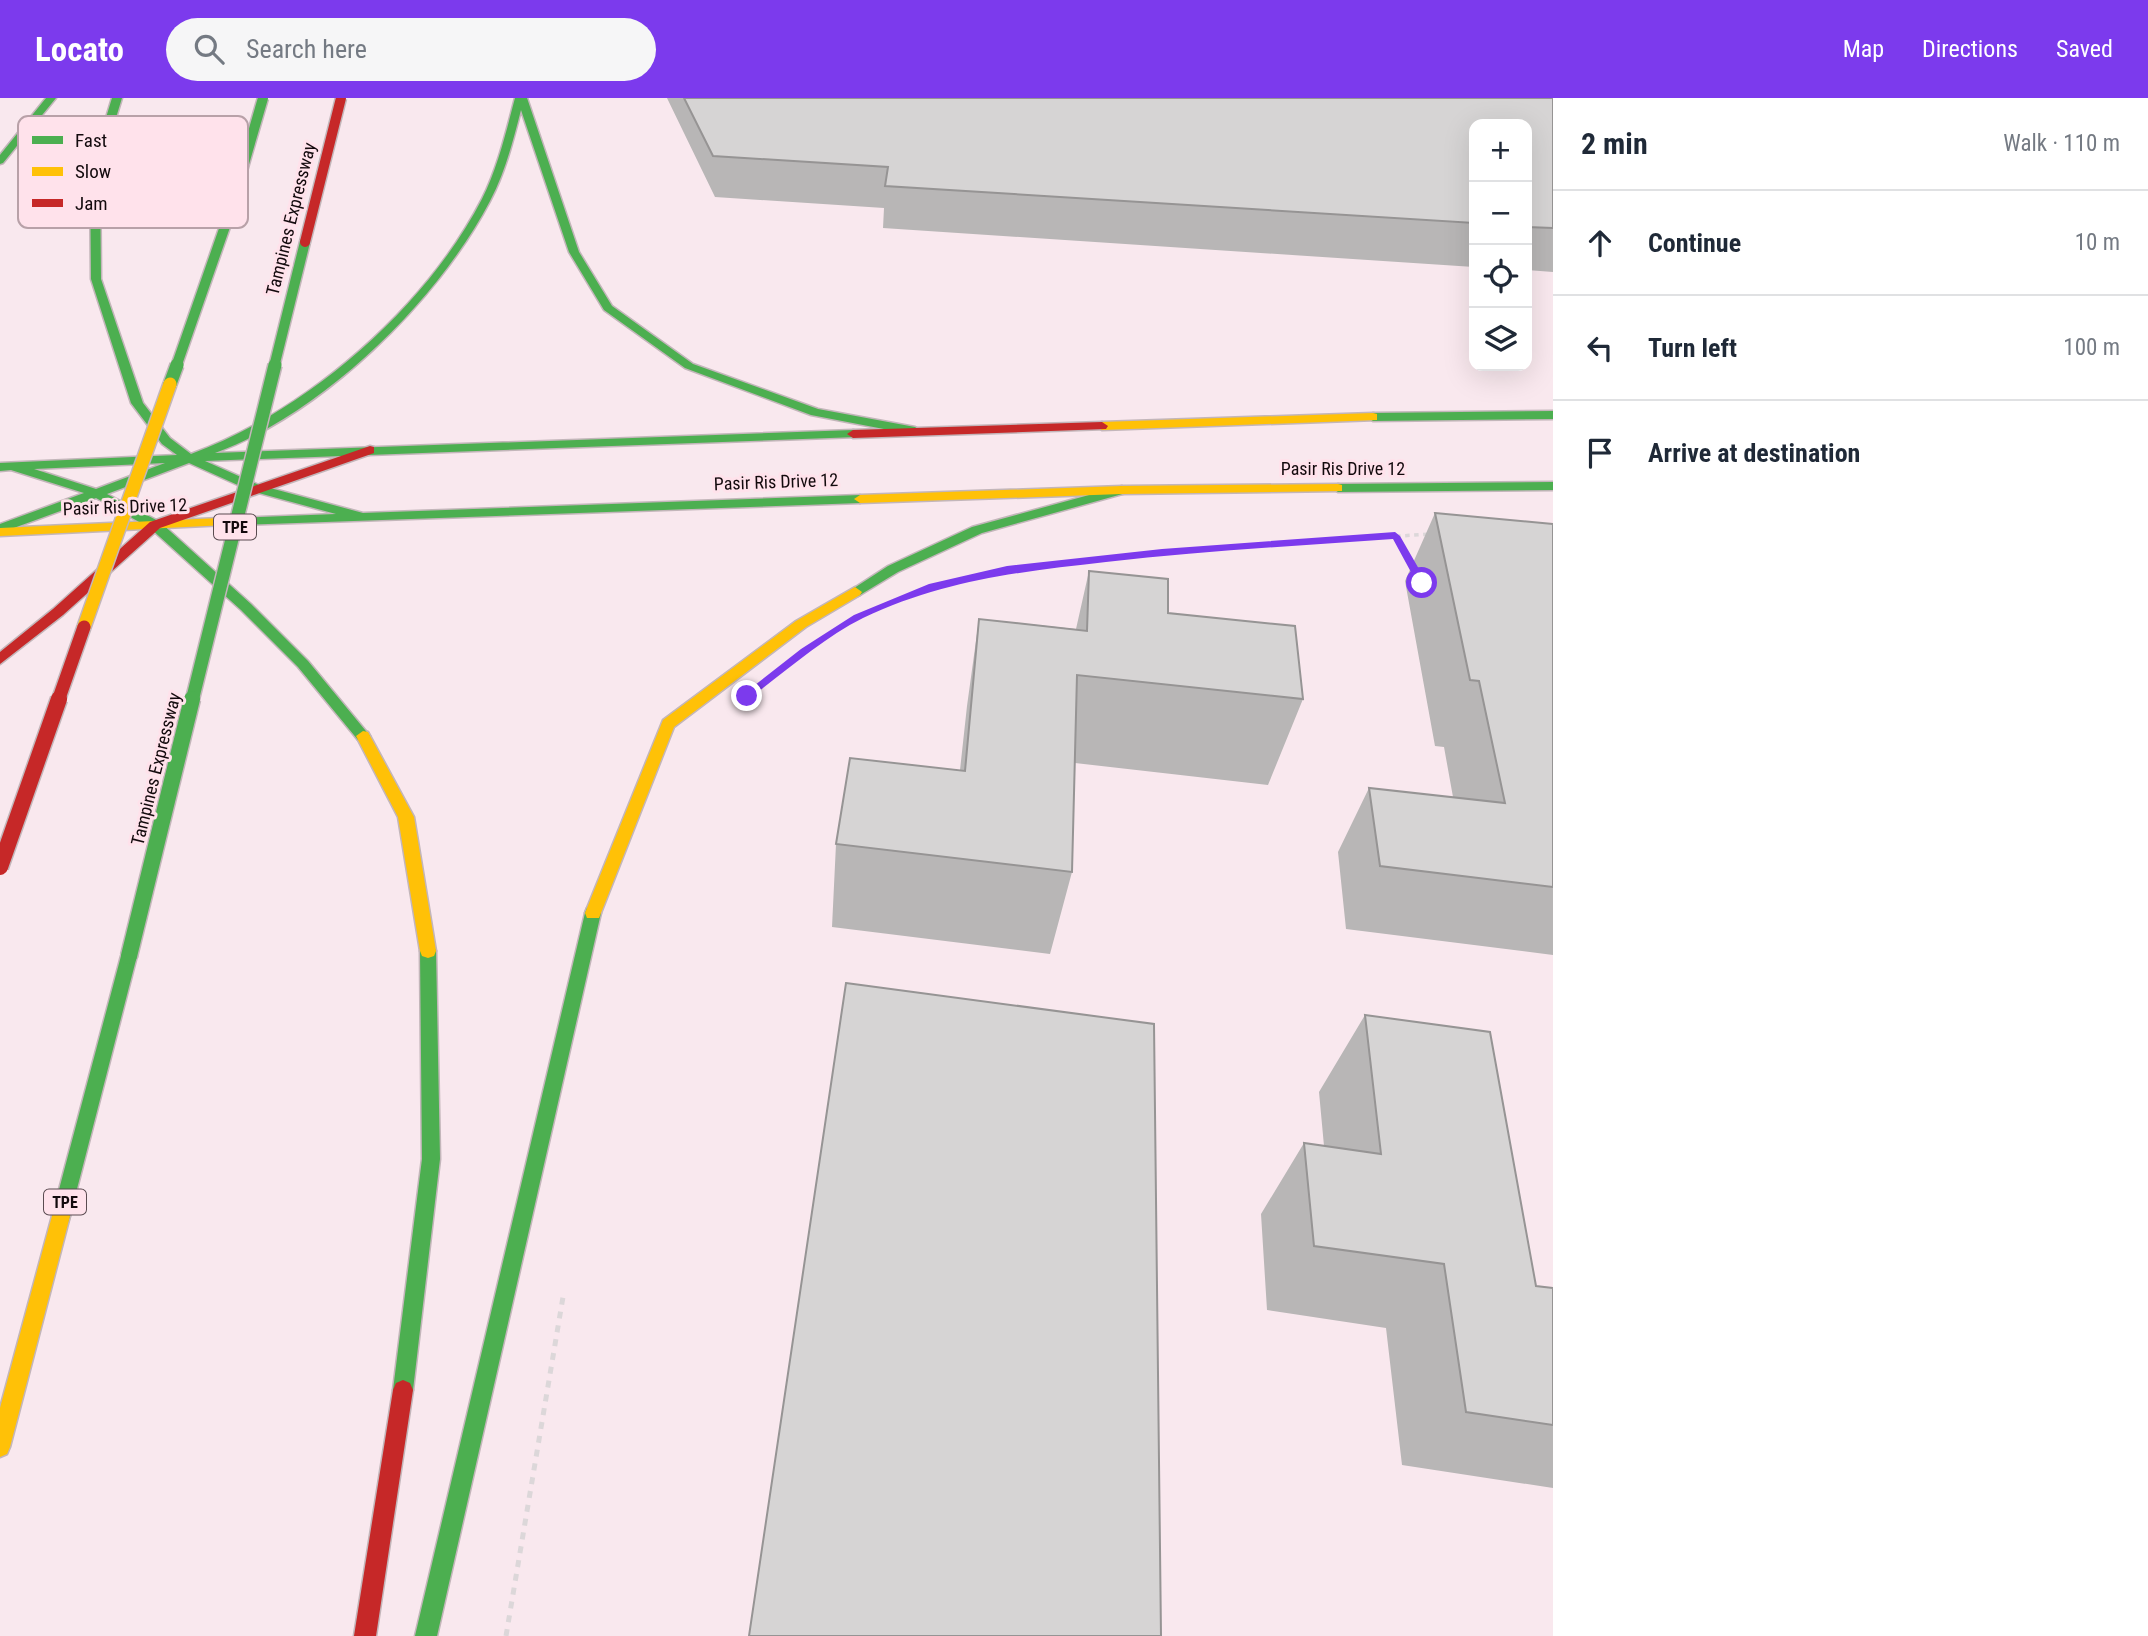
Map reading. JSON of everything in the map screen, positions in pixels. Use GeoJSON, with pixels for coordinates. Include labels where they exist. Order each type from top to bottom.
{"type":"FeatureCollection","features":[{"type":"Feature","properties":{"kind":"main road"},"geometry":{"type":"LineString","coordinates":[[36,116],[51,98]]}},
{"type":"Feature","properties":{"kind":"main road"},"geometry":{"type":"LineString","coordinates":[[112,116],[117,98]]}},
{"type":"Feature","properties":{"kind":"main road"},"geometry":{"type":"LineString","coordinates":[[248,152],[264,98]]}},
{"type":"Feature","properties":{"kind":"main road","name":"Tampines Expressway"},"geometry":{"type":"LineString","coordinates":[[0,1447],[129,956],[341,98]]}},
{"type":"Feature","properties":{"kind":"main road"},"geometry":{"type":"LineString","coordinates":[[0,530],[192,460],[248,434],[345,370],[432,279],[480,212],[499,170],[521,98]]}},
{"type":"Feature","properties":{"kind":"main road"},"geometry":{"type":"LineString","coordinates":[[521,98],[574,252],[608,308],[689,366],[815,412],[915,430]]}},
{"type":"Feature","properties":{"kind":"main road"},"geometry":{"type":"LineString","coordinates":[[0,161],[18,139]]}},
{"type":"Feature","properties":{"kind":"main road"},"geometry":{"type":"LineString","coordinates":[[96,228],[96,279],[137,403],[166,442],[192,460],[255,488],[360,516]]}},
{"type":"Feature","properties":{"kind":"main road"},"geometry":{"type":"LineString","coordinates":[[0,867],[224,228]]}},
{"type":"Feature","properties":{"kind":"main road"},"geometry":{"type":"LineString","coordinates":[[7,467],[370,450],[915,430],[1473,414],[1553,415]]}},
{"type":"Feature","properties":{"kind":"main road"},"geometry":{"type":"LineString","coordinates":[[0,659],[58,612],[155,525],[370,450]]}},
{"type":"Feature","properties":{"kind":"main road"},"geometry":{"type":"LineString","coordinates":[[7,467],[96,493],[155,525],[246,607],[303,664],[360,731],[406,817],[428,942],[431,1159],[398,1433],[365,1636]]}},
{"type":"Feature","properties":{"kind":"main road","name":"Pasir Ris Drive 12"},"geometry":{"type":"LineString","coordinates":[[0,530],[1122,490],[1553,486]]}},
{"type":"Feature","properties":{"kind":"main road"},"geometry":{"type":"LineString","coordinates":[[426,1636],[475,1432],[590,918],[668,724],[801,624],[893,569],[977,530],[1122,490]]}},
{"type":"Feature","properties":{"kind":"path"},"geometry":{"type":"LineString","coordinates":[[981,576],[1007,570],[1162,552],[1436,533]]}},
{"type":"Feature","properties":{"kind":"path"},"geometry":{"type":"LineString","coordinates":[[1395,536],[1416,571]]}},
{"type":"Feature","properties":{"kind":"building"},"geometry":{"type":"Polygon","coordinates":[[[684,98],[1553,98],[1553,228],[1532,227],[1532,119],[1469,119],[1469,223],[885,186],[888,167],[713,156],[684,98]]]}},
{"type":"Feature","properties":{"kind":"building"},"geometry":{"type":"Polygon","coordinates":[[[1435,513],[1553,524],[1553,887],[1380,866],[1369,788],[1505,803],[1479,681],[1470,680],[1435,513]]]}},
{"type":"Feature","properties":{"kind":"building"},"geometry":{"type":"Polygon","coordinates":[[[1089,571],[1168,579],[1168,613],[1295,626],[1303,699],[1077,675],[1072,872],[836,844],[850,758],[965,771],[979,619],[1087,631],[1089,571]]]}},
{"type":"Feature","properties":{"kind":"building"},"geometry":{"type":"Polygon","coordinates":[[[846,983],[1154,1024],[1161,1636],[749,1636],[846,983]]]}},
{"type":"Feature","properties":{"kind":"building"},"geometry":{"type":"Polygon","coordinates":[[[1365,1015],[1490,1032],[1536,1286],[1553,1288],[1553,1425],[1466,1412],[1444,1264],[1314,1246],[1304,1143],[1381,1154],[1365,1015]]]}},
{"type":"Feature","properties":{"kind":"traffic: fast"},"geometry":{"type":"LineString","coordinates":[[36,116],[51,98]]}},
{"type":"Feature","properties":{"kind":"traffic: fast"},"geometry":{"type":"LineString","coordinates":[[112,116],[117,98]]}},
{"type":"Feature","properties":{"kind":"traffic: fast"},"geometry":{"type":"LineString","coordinates":[[248,150],[263,98]]}},
{"type":"Feature","properties":{"kind":"traffic: fast"},"geometry":{"type":"LineString","coordinates":[[0,529],[234,442],[271,421],[343,369],[410,307],[465,237],[497,175],[520,98]]}},
{"type":"Feature","properties":{"kind":"traffic: fast"},"geometry":{"type":"LineString","coordinates":[[522,98],[574,252],[608,308],[689,366],[815,412],[915,431]]}},
{"type":"Feature","properties":{"kind":"traffic: fast"},"geometry":{"type":"LineString","coordinates":[[0,161],[18,139]]}},
{"type":"Feature","properties":{"kind":"traffic: fast"},"geometry":{"type":"LineString","coordinates":[[96,228],[96,279],[137,403],[166,441],[192,460],[255,488],[360,516]]}},
{"type":"Feature","properties":{"kind":"traffic: fast"},"geometry":{"type":"LineString","coordinates":[[170,384],[224,228]]}},
{"type":"Feature","properties":{"kind":"traffic: fast"},"geometry":{"type":"LineString","coordinates":[[129,956],[305,242]]}},
{"type":"Feature","properties":{"kind":"traffic: fast"},"geometry":{"type":"LineString","coordinates":[[1373,417],[1553,415]]}},
{"type":"Feature","properties":{"kind":"traffic: fast"},"geometry":{"type":"LineString","coordinates":[[0,467],[370,450],[853,434]]}},
{"type":"Feature","properties":{"kind":"traffic: fast"},"geometry":{"type":"LineString","coordinates":[[14,467],[96,493],[155,525],[246,607],[303,664],[363,736]]}},
{"type":"Feature","properties":{"kind":"traffic: fast"},"geometry":{"type":"LineString","coordinates":[[1338,488],[1553,486]]}},
{"type":"Feature","properties":{"kind":"traffic: fast"},"geometry":{"type":"LineString","coordinates":[[855,592],[893,569],[977,530],[1122,490]]}},
{"type":"Feature","properties":{"kind":"traffic: fast"},"geometry":{"type":"LineString","coordinates":[[242,521],[860,499]]}},
{"type":"Feature","properties":{"kind":"traffic: fast"},"geometry":{"type":"LineString","coordinates":[[426,1636],[593,913]]}},
{"type":"Feature","properties":{"kind":"traffic: fast"},"geometry":{"type":"LineString","coordinates":[[403,1390],[431,1159],[428,951]]}},
{"type":"Feature","properties":{"kind":"traffic: fast"},"geometry":{"type":"LineString","coordinates":[[61,1216],[129,956]]}},
{"type":"Feature","properties":{"kind":"traffic: slow"},"geometry":{"type":"LineString","coordinates":[[84,627],[170,384]]}},
{"type":"Feature","properties":{"kind":"traffic: slow"},"geometry":{"type":"LineString","coordinates":[[1102,426],[1373,417]]}},
{"type":"Feature","properties":{"kind":"traffic: slow"},"geometry":{"type":"LineString","coordinates":[[860,499],[1122,490],[1338,488]]}},
{"type":"Feature","properties":{"kind":"traffic: slow"},"geometry":{"type":"LineString","coordinates":[[0,532],[242,521]]}},
{"type":"Feature","properties":{"kind":"traffic: slow"},"geometry":{"type":"LineString","coordinates":[[593,913],[668,724],[801,624],[855,592]]}},
{"type":"Feature","properties":{"kind":"traffic: slow"},"geometry":{"type":"LineString","coordinates":[[363,736],[406,817],[428,951]]}},
{"type":"Feature","properties":{"kind":"traffic: slow"},"geometry":{"type":"LineString","coordinates":[[0,1447],[61,1216]]}},
{"type":"Feature","properties":{"kind":"traffic: jam"},"geometry":{"type":"LineString","coordinates":[[305,242],[341,98]]}},
{"type":"Feature","properties":{"kind":"traffic: jam"},"geometry":{"type":"LineString","coordinates":[[853,434],[1102,426]]}},
{"type":"Feature","properties":{"kind":"traffic: jam"},"geometry":{"type":"LineString","coordinates":[[0,659],[58,612],[155,525],[370,450]]}},
{"type":"Feature","properties":{"kind":"traffic: jam"},"geometry":{"type":"LineString","coordinates":[[0,867],[84,627]]}},
{"type":"Feature","properties":{"kind":"traffic: jam"},"geometry":{"type":"LineString","coordinates":[[365,1636],[403,1390]]}},
{"type":"Feature","properties":{"kind":"route"},"geometry":{"type":"LineString","coordinates":[[747,696],[805,652],[858,617],[929,587],[1007,570],[1162,552],[1395,536],[1422,583]]}}]}
